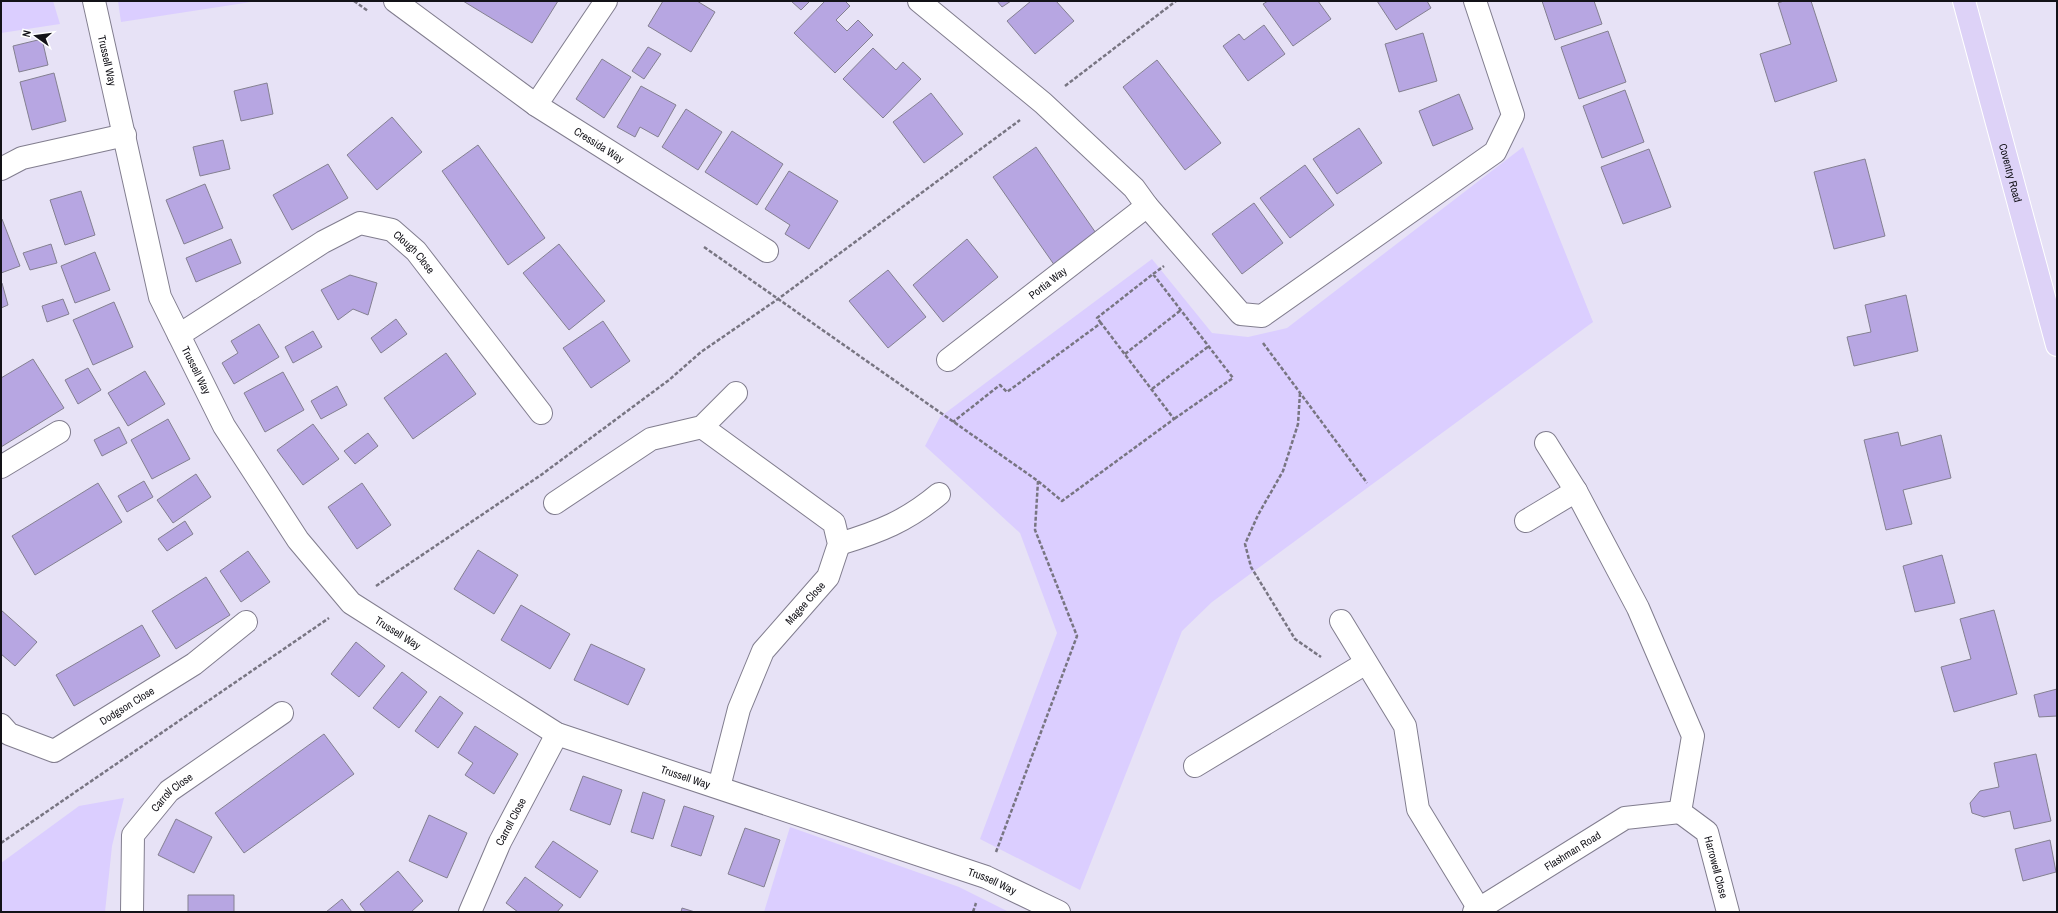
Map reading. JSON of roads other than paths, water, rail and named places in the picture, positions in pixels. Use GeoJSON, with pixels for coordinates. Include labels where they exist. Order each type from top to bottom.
{"type":"FeatureCollection","features":[{"type":"Feature","properties":{"kind":"main road","name":"Coventry Road"},"geometry":{"type":"LineString","coordinates":[[1964,1],[2057,345]]}},
{"type":"Feature","properties":{"kind":"street","name":"Trussell Way"},"geometry":{"type":"LineString","coordinates":[[94,1],[160,297],[224,426],[298,540],[351,603],[557,734],[986,877],[1058,912]]}},
{"type":"Feature","properties":{"kind":"street","name":"Cressida Way"},"geometry":{"type":"LineString","coordinates":[[395,1],[536,104],[767,251]]}},
{"type":"Feature","properties":{"kind":"street"},"geometry":{"type":"LineString","coordinates":[[536,104],[606,1]]}},
{"type":"Feature","properties":{"kind":"street"},"geometry":{"type":"LineString","coordinates":[[919,1],[1042,103],[1134,188],[1147,206],[1241,314],[1262,316],[1495,152],[1513,115],[1475,1]]}},
{"type":"Feature","properties":{"kind":"street"},"geometry":{"type":"LineString","coordinates":[[1,169],[22,158],[125,135]]}},
{"type":"Feature","properties":{"kind":"street","name":"Portia Way"},"geometry":{"type":"LineString","coordinates":[[948,360],[1147,206]]}},
{"type":"Feature","properties":{"kind":"street","name":"Clough Close"},"geometry":{"type":"LineString","coordinates":[[179,335],[323,242],[360,223],[392,230],[416,251],[541,413]]}},
{"type":"Feature","properties":{"kind":"street"},"geometry":{"type":"LineString","coordinates":[[555,503],[651,439],[702,427],[736,393]]}},
{"type":"Feature","properties":{"kind":"street"},"geometry":{"type":"LineString","coordinates":[[702,427],[834,523],[839,544],[884,529],[918,511],[939,494]]}},
{"type":"Feature","properties":{"kind":"street"},"geometry":{"type":"LineString","coordinates":[[1,466],[59,432]]}},
{"type":"Feature","properties":{"kind":"street"},"geometry":{"type":"LineString","coordinates":[[1546,443],[1576,491],[1638,608],[1693,736],[1680,812]]}},
{"type":"Feature","properties":{"kind":"street"},"geometry":{"type":"LineString","coordinates":[[1526,521],[1576,491]]}},
{"type":"Feature","properties":{"kind":"street","name":"Magee Close"},"geometry":{"type":"LineString","coordinates":[[719,787],[739,709],[763,651],[828,577],[839,544]]}},
{"type":"Feature","properties":{"kind":"street"},"geometry":{"type":"LineString","coordinates":[[1341,621],[1404,726],[1418,809],[1477,910]]}},
{"type":"Feature","properties":{"kind":"street","name":"Dodgson Close"},"geometry":{"type":"LineString","coordinates":[[1,725],[9,734],[54,751],[194,664],[246,622]]}},
{"type":"Feature","properties":{"kind":"street"},"geometry":{"type":"LineString","coordinates":[[1195,766],[1366,663]]}},
{"type":"Feature","properties":{"kind":"street","name":"Carroll Close"},"geometry":{"type":"LineString","coordinates":[[132,912],[133,835],[169,791],[282,713]]}},
{"type":"Feature","properties":{"kind":"street","name":"Carroll Close"},"geometry":{"type":"LineString","coordinates":[[470,912],[500,842],[557,734]]}},
{"type":"Feature","properties":{"kind":"street","name":"Flashman Road"},"geometry":{"type":"LineString","coordinates":[[1477,910],[1625,818],[1680,812]]}},
{"type":"Feature","properties":{"kind":"street","name":"Harrowell Close"},"geometry":{"type":"LineString","coordinates":[[1680,812],[1707,832],[1728,912]]}}]}
